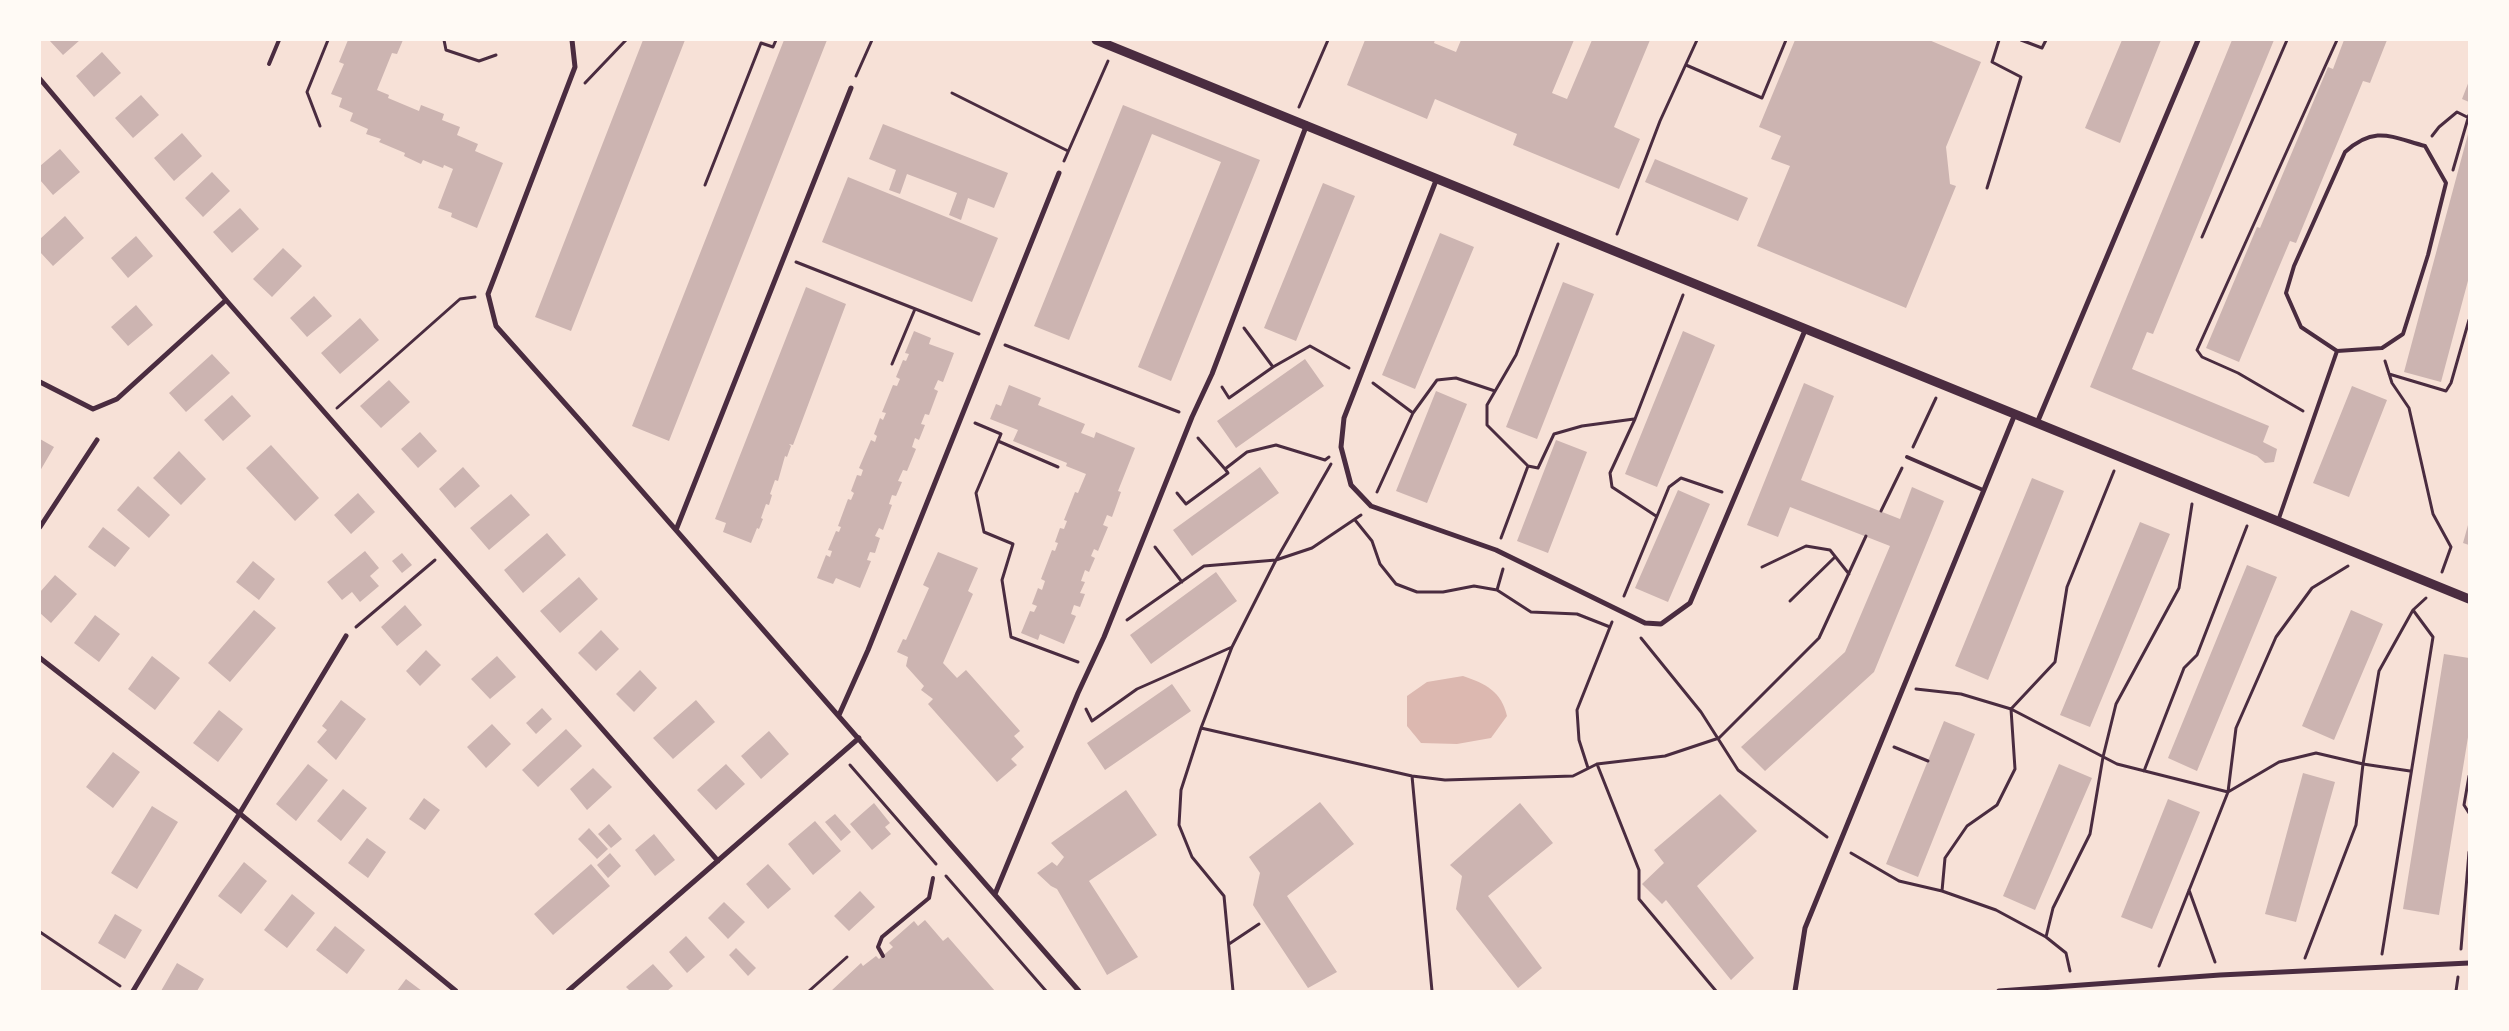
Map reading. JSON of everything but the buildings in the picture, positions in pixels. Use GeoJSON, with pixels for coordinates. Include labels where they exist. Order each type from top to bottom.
{"type":"FeatureCollection","features":[{"type":"Feature","properties":{"kind":"street"},"geometry":{"type":"LineString","coordinates":[[572,40],[575,67],[488,294],[496,326],[839,715],[1076,989]]}},
{"type":"Feature","properties":{"kind":"street"},"geometry":{"type":"LineString","coordinates":[[1096,40],[1307,124],[2469,599]]}},
{"type":"Feature","properties":{"kind":"street"},"geometry":{"type":"LineString","coordinates":[[2037,423],[2198,40]]}},
{"type":"Feature","properties":{"kind":"street"},"geometry":{"type":"LineString","coordinates":[[40,79],[226,300],[718,861]]}},
{"type":"Feature","properties":{"kind":"street"},"geometry":{"type":"LineString","coordinates":[[676,530],[851,88]]}},
{"type":"Feature","properties":{"kind":"street"},"geometry":{"type":"LineString","coordinates":[[995,894],[1078,693],[1104,637],[1192,417],[1212,374],[1307,124]]}},
{"type":"Feature","properties":{"kind":"street"},"geometry":{"type":"LineString","coordinates":[[839,715],[868,650],[1059,172]]}},
{"type":"Feature","properties":{"kind":"street"},"geometry":{"type":"LineString","coordinates":[[1437,177],[1344,418],[1341,447],[1351,485],[1371,506],[1496,550],[1645,623],[1661,624],[1690,603],[1806,328]]}},
{"type":"Feature","properties":{"kind":"street"},"geometry":{"type":"LineString","coordinates":[[40,382],[94,409],[117,400],[226,300]]}},
{"type":"Feature","properties":{"kind":"street"},"geometry":{"type":"LineString","coordinates":[[1796,991],[1804,928],[2015,414]]}},
{"type":"Feature","properties":{"kind":"street"},"geometry":{"type":"LineString","coordinates":[[40,527],[97,440]]}},
{"type":"Feature","properties":{"kind":"street"},"geometry":{"type":"LineString","coordinates":[[133,991],[346,636]]}},
{"type":"Feature","properties":{"kind":"street"},"geometry":{"type":"LineString","coordinates":[[40,658],[239,813],[456,991]]}},
{"type":"Feature","properties":{"kind":"street"},"geometry":{"type":"LineString","coordinates":[[568,991],[859,738]]}},
{"type":"Feature","properties":{"kind":"street"},"geometry":{"type":"LineString","coordinates":[[2000,991],[2220,975],[2469,963]]}},
{"type":"Feature","properties":{"kind":"lane"},"geometry":{"type":"LineString","coordinates":[[269,64],[279,40]]}},
{"type":"Feature","properties":{"kind":"lane"},"geometry":{"type":"LineString","coordinates":[[2378,134],[2425,146],[2446,183],[2428,255],[2403,334],[2382,348],[2338,351],[2301,327],[2286,294],[2294,266],[2345,152],[2359,140],[2378,134]]}},
{"type":"Feature","properties":{"kind":"lane"},"geometry":{"type":"LineString","coordinates":[[2278,521],[2338,351]]}},
{"type":"Feature","properties":{"kind":"lane"},"geometry":{"type":"LineString","coordinates":[[1907,457],[1983,490]]}},
{"type":"Feature","properties":{"kind":"lane"},"geometry":{"type":"LineString","coordinates":[[883,956],[878,947],[882,937],[929,898],[933,878]]}},
{"type":"Feature","properties":{"kind":"path"},"geometry":{"type":"LineString","coordinates":[[320,126],[307,92],[328,40]]}},
{"type":"Feature","properties":{"kind":"path"},"geometry":{"type":"LineString","coordinates":[[444,40],[446,50],[478,61],[496,55]]}},
{"type":"Feature","properties":{"kind":"path"},"geometry":{"type":"LineString","coordinates":[[585,84],[626,40]]}},
{"type":"Feature","properties":{"kind":"path"},"geometry":{"type":"LineString","coordinates":[[706,185],[761,43],[773,47],[776,40]]}},
{"type":"Feature","properties":{"kind":"path"},"geometry":{"type":"LineString","coordinates":[[851,88],[872,40]]}},
{"type":"Feature","properties":{"kind":"path"},"geometry":{"type":"LineString","coordinates":[[1294,119],[1328,40]]}},
{"type":"Feature","properties":{"kind":"path"},"geometry":{"type":"LineString","coordinates":[[1611,249],[1660,121],[1697,40]]}},
{"type":"Feature","properties":{"kind":"path"},"geometry":{"type":"LineString","coordinates":[[1686,65],[1762,98],[1786,40]]}},
{"type":"Feature","properties":{"kind":"path"},"geometry":{"type":"LineString","coordinates":[[1987,188],[2021,77],[1992,62],[1999,40]]}},
{"type":"Feature","properties":{"kind":"path"},"geometry":{"type":"LineString","coordinates":[[2021,40],[2042,48],[2046,40]]}},
{"type":"Feature","properties":{"kind":"path"},"geometry":{"type":"LineString","coordinates":[[2202,237],[2287,40]]}},
{"type":"Feature","properties":{"kind":"path"},"geometry":{"type":"LineString","coordinates":[[2314,418],[2238,373],[2202,357],[2197,350],[2337,40]]}},
{"type":"Feature","properties":{"kind":"path"},"geometry":{"type":"LineString","coordinates":[[1059,172],[1114,47]]}},
{"type":"Feature","properties":{"kind":"path"},"geometry":{"type":"LineString","coordinates":[[952,93],[1068,151]]}},
{"type":"Feature","properties":{"kind":"path"},"geometry":{"type":"LineString","coordinates":[[2425,146],[2439,126],[2457,112],[2468,116],[2453,172],[2446,183]]}},
{"type":"Feature","properties":{"kind":"path"},"geometry":{"type":"LineString","coordinates":[[1563,229],[1516,355],[1487,405],[1487,426],[1528,466],[1538,468],[1554,434],[1582,426],[1635,419]]}},
{"type":"Feature","properties":{"kind":"path"},"geometry":{"type":"LineString","coordinates":[[784,257],[1192,417]]}},
{"type":"Feature","properties":{"kind":"path"},"geometry":{"type":"LineString","coordinates":[[1656,516],[1612,486],[1610,473],[1635,419],[1689,280]]}},
{"type":"Feature","properties":{"kind":"path"},"geometry":{"type":"LineString","coordinates":[[329,416],[460,299],[488,294]]}},
{"type":"Feature","properties":{"kind":"path"},"geometry":{"type":"LineString","coordinates":[[892,364],[915,309]]}},
{"type":"Feature","properties":{"kind":"path"},"geometry":{"type":"LineString","coordinates":[[2389,373],[2446,391],[2451,383],[2469,320]]}},
{"type":"Feature","properties":{"kind":"path"},"geometry":{"type":"LineString","coordinates":[[2300,971],[2356,825],[2363,764],[2379,671],[2413,610],[2437,586],[2451,547],[2433,514],[2409,408],[2392,383],[2382,348]]}},
{"type":"Feature","properties":{"kind":"path"},"geometry":{"type":"LineString","coordinates":[[1212,374],[1229,398],[1273,367]]}},
{"type":"Feature","properties":{"kind":"path"},"geometry":{"type":"LineString","coordinates":[[1413,413],[1437,380],[1456,378],[1495,391]]}},
{"type":"Feature","properties":{"kind":"path"},"geometry":{"type":"LineString","coordinates":[[961,417],[1001,434],[976,493],[984,532],[1014,544],[1002,580],[1011,637],[1090,667]]}},
{"type":"Feature","properties":{"kind":"path"},"geometry":{"type":"LineString","coordinates":[[1167,480],[1186,504],[1228,473],[1189,427]]}},
{"type":"Feature","properties":{"kind":"path"},"geometry":{"type":"LineString","coordinates":[[998,442],[1058,467]]}},
{"type":"Feature","properties":{"kind":"path"},"geometry":{"type":"LineString","coordinates":[[1225,470],[1247,452],[1276,445],[1325,460],[1341,447]]}},
{"type":"Feature","properties":{"kind":"path"},"geometry":{"type":"LineString","coordinates":[[1233,991],[1224,896],[1192,857],[1179,825],[1181,790],[1201,728],[1232,647],[1276,560],[1341,447]]}},
{"type":"Feature","properties":{"kind":"path"},"geometry":{"type":"LineString","coordinates":[[1942,891],[1945,858],[1967,826],[1997,805],[2015,769],[2011,708],[2055,662],[2067,587],[2120,456]]}},
{"type":"Feature","properties":{"kind":"path"},"geometry":{"type":"LineString","coordinates":[[1496,550],[1528,466]]}},
{"type":"Feature","properties":{"kind":"path"},"geometry":{"type":"LineString","coordinates":[[2046,937],[2053,908],[2090,834],[2103,757],[2116,704],[2179,588],[2194,487]]}},
{"type":"Feature","properties":{"kind":"path"},"geometry":{"type":"LineString","coordinates":[[1104,637],[1204,566],[1276,560],[1312,548],[1355,520],[1371,506]]}},
{"type":"Feature","properties":{"kind":"path"},"geometry":{"type":"LineString","coordinates":[[2144,771],[2184,668],[2197,654],[2253,511]]}},
{"type":"Feature","properties":{"kind":"path"},"geometry":{"type":"LineString","coordinates":[[1355,520],[1372,541],[1380,564],[1396,584],[1417,592],[1443,592],[1474,586],[1497,590],[1531,612],[1577,614],[1610,627]]}},
{"type":"Feature","properties":{"kind":"path"},"geometry":{"type":"LineString","coordinates":[[1146,535],[1182,582]]}},
{"type":"Feature","properties":{"kind":"path"},"geometry":{"type":"LineString","coordinates":[[1201,728],[1412,776],[1445,780],[1573,776],[1596,764],[1665,756],[1719,738],[1819,638],[1866,536]]}},
{"type":"Feature","properties":{"kind":"path"},"geometry":{"type":"LineString","coordinates":[[1762,567],[1806,546],[1830,550],[1849,574]]}},
{"type":"Feature","properties":{"kind":"path"},"geometry":{"type":"LineString","coordinates":[[346,636],[445,551]]}},
{"type":"Feature","properties":{"kind":"path"},"geometry":{"type":"LineString","coordinates":[[1497,590],[1507,556]]}},
{"type":"Feature","properties":{"kind":"path"},"geometry":{"type":"LineString","coordinates":[[2153,980],[2228,792],[2236,728],[2276,637],[2312,588],[2363,556]]}},
{"type":"Feature","properties":{"kind":"path"},"geometry":{"type":"LineString","coordinates":[[1790,601],[1835,557]]}},
{"type":"Feature","properties":{"kind":"path"},"geometry":{"type":"LineString","coordinates":[[2380,967],[2433,637],[2413,610]]}},
{"type":"Feature","properties":{"kind":"path"},"geometry":{"type":"LineString","coordinates":[[1640,637],[1701,712],[1738,770],[1837,845],[1899,881],[1942,891],[1996,910],[2046,937],[2066,953],[2074,986]]}},
{"type":"Feature","properties":{"kind":"path"},"geometry":{"type":"LineString","coordinates":[[1078,693],[1092,720],[1137,689],[1232,647]]}},
{"type":"Feature","properties":{"kind":"path"},"geometry":{"type":"LineString","coordinates":[[1903,688],[1961,694],[2011,708],[2117,764],[2228,792],[2280,762],[2316,753],[2363,764],[2410,771]]}},
{"type":"Feature","properties":{"kind":"path"},"geometry":{"type":"LineString","coordinates":[[1881,742],[1928,761]]}},
{"type":"Feature","properties":{"kind":"path"},"geometry":{"type":"LineString","coordinates":[[1596,764],[1639,870],[1639,899],[1716,991]]}},
{"type":"Feature","properties":{"kind":"path"},"geometry":{"type":"LineString","coordinates":[[1412,776],[1432,991]]}},
{"type":"Feature","properties":{"kind":"path"},"geometry":{"type":"LineString","coordinates":[[2469,776],[2464,804],[2469,813]]}},
{"type":"Feature","properties":{"kind":"path"},"geometry":{"type":"LineString","coordinates":[[2459,963],[2469,852]]}},
{"type":"Feature","properties":{"kind":"path"},"geometry":{"type":"LineString","coordinates":[[2189,889],[2220,975]]}},
{"type":"Feature","properties":{"kind":"path"},"geometry":{"type":"LineString","coordinates":[[1228,945],[1259,924]]}},
{"type":"Feature","properties":{"kind":"path"},"geometry":{"type":"LineString","coordinates":[[40,932],[127,991]]}},
{"type":"Feature","properties":{"kind":"path"},"geometry":{"type":"LineString","coordinates":[[809,991],[847,958]]}},
{"type":"Feature","properties":{"kind":"shaded area"},"geometry":{"type":"Polygon","coordinates":[[[1463,676],[1479,682],[1497,694],[1507,716],[1491,738],[1457,744],[1421,743],[1407,726],[1407,696],[1427,682],[1463,676]]]}}]}
